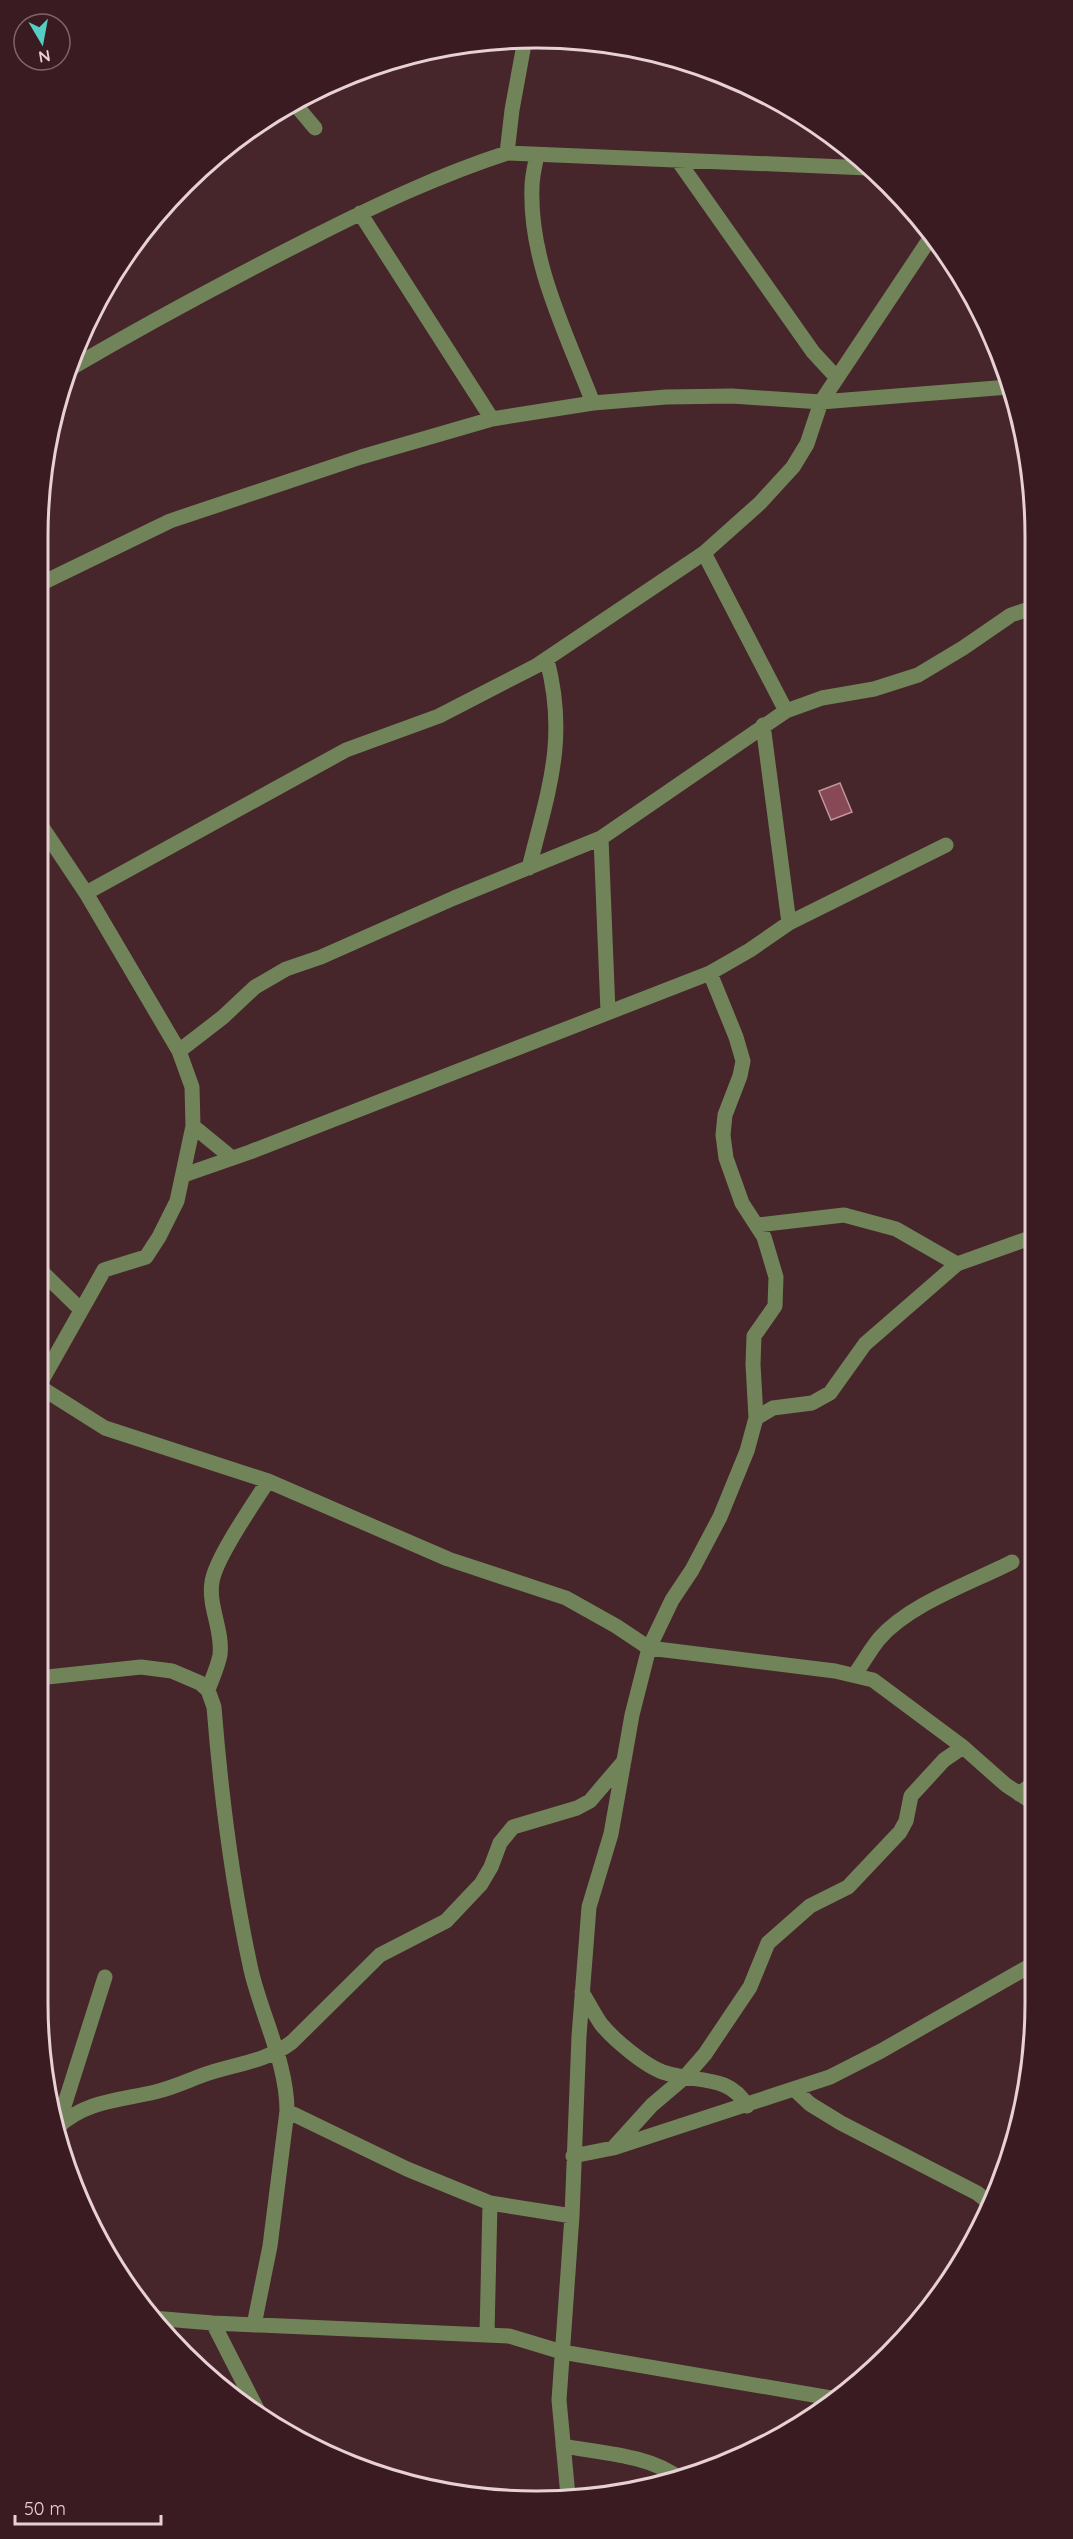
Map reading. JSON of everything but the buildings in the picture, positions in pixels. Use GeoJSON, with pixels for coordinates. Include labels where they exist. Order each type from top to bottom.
{"type":"FeatureCollection","features":[{"type":"Feature","properties":{"kind":"street"},"geometry":{"type":"LineString","coordinates":[[507,153],[523,48]]}},
{"type":"Feature","properties":{"kind":"street"},"geometry":{"type":"LineString","coordinates":[[299,109],[315,128]]}},
{"type":"Feature","properties":{"kind":"street"},"geometry":{"type":"LineString","coordinates":[[80,363],[249,270],[360,213],[466,166],[507,153],[678,162],[857,168]]}},
{"type":"Feature","properties":{"kind":"street"},"geometry":{"type":"LineString","coordinates":[[537,155],[532,186],[537,243],[545,276],[593,403]]}},
{"type":"Feature","properties":{"kind":"street"},"geometry":{"type":"LineString","coordinates":[[678,162],[813,352],[837,378]]}},
{"type":"Feature","properties":{"kind":"street"},"geometry":{"type":"LineString","coordinates":[[360,213],[492,419]]}},
{"type":"Feature","properties":{"kind":"street"},"geometry":{"type":"LineString","coordinates":[[86,893],[346,750],[439,716],[547,660],[704,553],[760,503],[793,467],[807,444],[821,402],[927,243]]}},
{"type":"Feature","properties":{"kind":"street"},"geometry":{"type":"LineString","coordinates":[[48,580],[170,521],[361,457],[492,419],[593,403],[666,397],[732,396],[821,402],[1001,388]]}},
{"type":"Feature","properties":{"kind":"street"},"geometry":{"type":"LineString","coordinates":[[704,553],[786,711]]}},
{"type":"Feature","properties":{"kind":"street"},"geometry":{"type":"LineString","coordinates":[[179,1051],[223,1017],[255,987],[285,969],[321,957],[454,898],[602,838],[786,711],[822,698],[874,689],[918,675],[1011,615],[1025,610]]}},
{"type":"Feature","properties":{"kind":"street"},"geometry":{"type":"LineString","coordinates":[[529,868],[556,758],[557,720],[554,686],[547,660]]}},
{"type":"Feature","properties":{"kind":"street"},"geometry":{"type":"LineString","coordinates":[[763,725],[789,923]]}},
{"type":"Feature","properties":{"kind":"street"},"geometry":{"type":"LineString","coordinates":[[48,836],[86,893],[179,1051],[192,1088],[193,1126],[177,1202],[150,1252],[141,1260],[104,1270],[48,1358]]}},
{"type":"Feature","properties":{"kind":"street"},"geometry":{"type":"LineString","coordinates":[[602,838],[608,1012]]}},
{"type":"Feature","properties":{"kind":"street"},"geometry":{"type":"LineString","coordinates":[[184,1175],[710,973],[750,950],[789,923],[946,845]]}},
{"type":"Feature","properties":{"kind":"street"},"geometry":{"type":"LineString","coordinates":[[567,2490],[559,2400],[572,2216],[582,1992],[589,1907],[611,1834],[632,1715],[649,1648],[672,1600],[692,1570],[720,1517],[747,1451],[756,1418],[754,1336],[775,1306],[776,1277],[764,1237],[742,1203],[726,1158],[723,1135],[725,1115],[740,1076],[742,1061],[736,1037],[710,973]]}},
{"type":"Feature","properties":{"kind":"street"},"geometry":{"type":"LineString","coordinates":[[193,1126],[232,1158]]}},
{"type":"Feature","properties":{"kind":"street"},"geometry":{"type":"LineString","coordinates":[[756,1225],[844,1215],[896,1229],[957,1264]]}},
{"type":"Feature","properties":{"kind":"street"},"geometry":{"type":"LineString","coordinates":[[756,1418],[773,1408],[812,1403],[830,1393],[865,1344],[957,1264],[1025,1240]]}},
{"type":"Feature","properties":{"kind":"street"},"geometry":{"type":"LineString","coordinates":[[48,1278],[80,1309]]}},
{"type":"Feature","properties":{"kind":"street"},"geometry":{"type":"LineString","coordinates":[[48,1393],[105,1428],[268,1481],[448,1559],[566,1598],[616,1626],[649,1648],[855,1674],[873,1680],[963,1747],[1025,1798]]}},
{"type":"Feature","properties":{"kind":"street"},"geometry":{"type":"LineString","coordinates":[[208,1690],[220,1655],[219,1634],[212,1603],[212,1580],[221,1557],[268,1481]]}},
{"type":"Feature","properties":{"kind":"street"},"geometry":{"type":"LineString","coordinates":[[855,1674],[879,1638],[903,1619],[1012,1562]]}},
{"type":"Feature","properties":{"kind":"street"},"geometry":{"type":"LineString","coordinates":[[48,1677],[141,1667],[172,1671],[200,1683],[208,1690],[214,1707],[229,1861],[259,2003],[287,2093],[287,2111],[270,2246],[254,2325]]}},
{"type":"Feature","properties":{"kind":"street"},"geometry":{"type":"LineString","coordinates":[[613,2148],[652,2105],[685,2077],[705,2054],[750,1987],[768,1943],[810,1905],[854,1882],[900,1832],[906,1821],[910,1796],[944,1760],[963,1747]]}},
{"type":"Feature","properties":{"kind":"street"},"geometry":{"type":"LineString","coordinates":[[63,2121],[70,2115],[96,2105],[176,2087],[203,2075],[276,2054],[292,2042],[380,1955],[446,1921],[481,1884],[491,1867],[500,1843],[513,1827],[577,1808],[590,1801],[626,1759]]}},
{"type":"Feature","properties":{"kind":"street"},"geometry":{"type":"LineString","coordinates":[[1019,1794],[1025,1790]]}},
{"type":"Feature","properties":{"kind":"street"},"geometry":{"type":"LineString","coordinates":[[573,2156],[613,2148],[830,2077],[1025,1972]]}},
{"type":"Feature","properties":{"kind":"street"},"geometry":{"type":"LineString","coordinates":[[61,2115],[105,1977]]}},
{"type":"Feature","properties":{"kind":"street"},"geometry":{"type":"LineString","coordinates":[[582,1992],[601,2024],[643,2062],[665,2073],[726,2085],[740,2093],[747,2106]]}},
{"type":"Feature","properties":{"kind":"street"},"geometry":{"type":"LineString","coordinates":[[794,2089],[810,2104],[841,2123],[984,2198]]}},
{"type":"Feature","properties":{"kind":"street"},"geometry":{"type":"LineString","coordinates":[[287,2111],[407,2169],[490,2203],[572,2216]]}},
{"type":"Feature","properties":{"kind":"street"},"geometry":{"type":"LineString","coordinates":[[487,2334],[490,2203]]}},
{"type":"Feature","properties":{"kind":"street"},"geometry":{"type":"LineString","coordinates":[[164,2319],[254,2325],[487,2334],[535,2342],[562,2352],[825,2397]]}},
{"type":"Feature","properties":{"kind":"street"},"geometry":{"type":"LineString","coordinates":[[213,2323],[252,2400]]}},
{"type":"Feature","properties":{"kind":"street"},"geometry":{"type":"LineString","coordinates":[[563,2446],[654,2463],[672,2472]]}}]}
